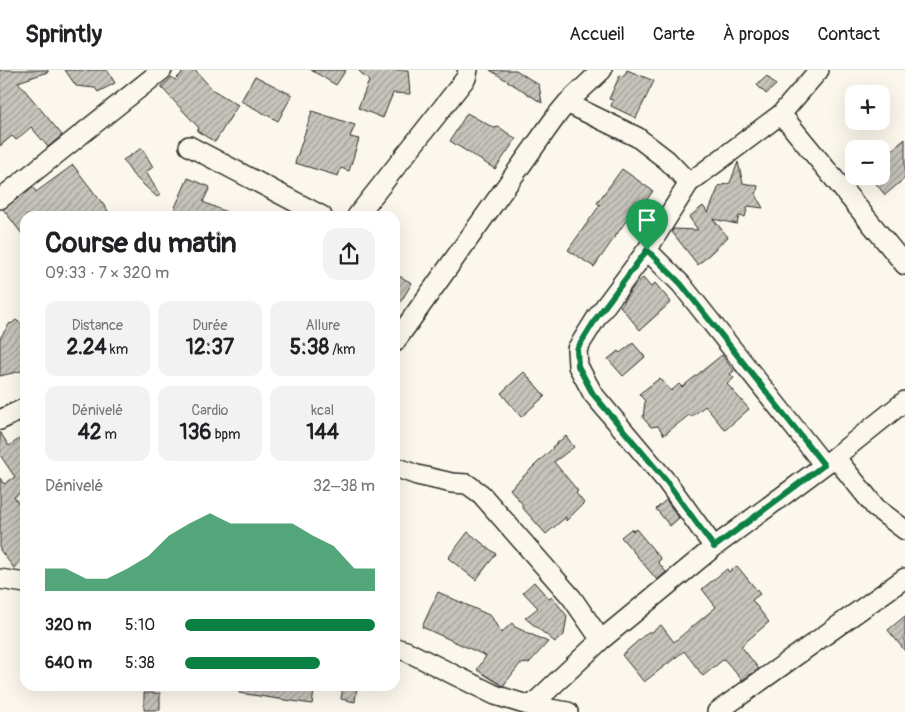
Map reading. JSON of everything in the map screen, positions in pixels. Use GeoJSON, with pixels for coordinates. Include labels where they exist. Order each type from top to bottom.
{"type":"FeatureCollection","features":[{"type":"Feature","properties":{"kind":"street"},"geometry":{"type":"LineString","coordinates":[[0,199],[162,70]]}},
{"type":"Feature","properties":{"kind":"street"},"geometry":{"type":"LineString","coordinates":[[360,211],[466,78],[468,70]]}},
{"type":"Feature","properties":{"kind":"street"},"geometry":{"type":"LineString","coordinates":[[400,335],[567,103],[602,70]]}},
{"type":"Feature","properties":{"kind":"street"},"geometry":{"type":"LineString","coordinates":[[714,547],[667,482],[593,394],[578,366],[577,349],[597,317],[647,250],[689,183],[781,114],[818,70]]}},
{"type":"Feature","properties":{"kind":"street"},"geometry":{"type":"LineString","coordinates":[[567,103],[637,137],[667,160],[689,183]]}},
{"type":"Feature","properties":{"kind":"street"},"geometry":{"type":"LineString","coordinates":[[781,114],[905,265]]}},
{"type":"Feature","properties":{"kind":"street"},"geometry":{"type":"LineString","coordinates":[[189,146],[312,211]]}},
{"type":"Feature","properties":{"kind":"street"},"geometry":{"type":"LineString","coordinates":[[647,250],[681,284],[830,461],[876,508],[905,530]]}},
{"type":"Feature","properties":{"kind":"street"},"geometry":{"type":"LineString","coordinates":[[531,706],[601,640],[714,547],[830,461],[905,401]]}},
{"type":"Feature","properties":{"kind":"street"},"geometry":{"type":"LineString","coordinates":[[0,420],[20,410]]}},
{"type":"Feature","properties":{"kind":"street"},"geometry":{"type":"LineString","coordinates":[[400,469],[452,483],[467,484],[482,494],[572,598],[601,640]]}},
{"type":"Feature","properties":{"kind":"street"},"geometry":{"type":"LineString","coordinates":[[717,712],[905,578]]}},
{"type":"Feature","properties":{"kind":"street"},"geometry":{"type":"LineString","coordinates":[[0,580],[20,582]]}},
{"type":"Feature","properties":{"kind":"street"},"geometry":{"type":"LineString","coordinates":[[400,649],[495,695],[531,706],[568,712]]}},
{"type":"Feature","properties":{"kind":"building"},"geometry":{"type":"Polygon","coordinates":[[[0,70],[48,70],[48,72],[18,82],[62,135],[48,147],[31,127],[16,140],[12,136],[0,146],[0,70]]]}},
{"type":"Feature","properties":{"kind":"building"},"geometry":{"type":"Polygon","coordinates":[[[65,70],[107,70],[115,83],[98,92],[95,88],[76,86],[65,70]]]}},
{"type":"Feature","properties":{"kind":"building"},"geometry":{"type":"Polygon","coordinates":[[[185,70],[195,70],[213,90],[238,105],[215,142],[197,131],[199,128],[161,87],[172,77],[175,80],[185,70]]]}},
{"type":"Feature","properties":{"kind":"building"},"geometry":{"type":"Polygon","coordinates":[[[311,70],[346,70],[336,85],[311,70]]]}},
{"type":"Feature","properties":{"kind":"building"},"geometry":{"type":"Polygon","coordinates":[[[358,70],[408,70],[410,94],[393,93],[383,118],[358,108],[369,81],[358,70]]]}},
{"type":"Feature","properties":{"kind":"building"},"geometry":{"type":"Polygon","coordinates":[[[490,70],[516,70],[539,85],[542,103],[490,70]]]}},
{"type":"Feature","properties":{"kind":"building"},"geometry":{"type":"Polygon","coordinates":[[[627,70],[654,81],[636,118],[611,106],[613,100],[609,99],[620,75],[624,76],[627,70]]]}},
{"type":"Feature","properties":{"kind":"building"},"geometry":{"type":"Polygon","coordinates":[[[255,76],[292,95],[278,121],[241,101],[255,76]]]}},
{"type":"Feature","properties":{"kind":"building"},"geometry":{"type":"Polygon","coordinates":[[[767,76],[776,85],[766,94],[757,85],[767,76]]]}},
{"type":"Feature","properties":{"kind":"building"},"geometry":{"type":"Polygon","coordinates":[[[312,111],[355,125],[350,137],[359,139],[349,171],[341,168],[338,176],[295,163],[312,111]]]}},
{"type":"Feature","properties":{"kind":"building"},"geometry":{"type":"Polygon","coordinates":[[[467,113],[494,128],[499,127],[516,139],[495,169],[450,141],[467,113]]]}},
{"type":"Feature","properties":{"kind":"building"},"geometry":{"type":"Polygon","coordinates":[[[905,139],[905,178],[885,195],[877,185],[890,185],[890,152],[905,139]]]}},
{"type":"Feature","properties":{"kind":"building"},"geometry":{"type":"Polygon","coordinates":[[[142,148],[153,167],[146,172],[160,195],[157,197],[133,175],[123,160],[142,148]]]}},
{"type":"Feature","properties":{"kind":"building"},"geometry":{"type":"Polygon","coordinates":[[[738,162],[743,183],[758,186],[756,196],[763,208],[748,206],[745,217],[739,216],[737,224],[713,219],[728,237],[698,265],[672,232],[673,229],[698,230],[689,217],[703,206],[708,213],[719,186],[730,183],[738,162]]]}},
{"type":"Feature","properties":{"kind":"building"},"geometry":{"type":"Polygon","coordinates":[[[73,165],[108,211],[20,211],[20,231],[3,209],[33,187],[36,192],[73,165]]]}},
{"type":"Feature","properties":{"kind":"building"},"geometry":{"type":"Polygon","coordinates":[[[622,169],[653,191],[639,211],[635,208],[594,267],[568,250],[600,205],[597,203],[622,169]]]}},
{"type":"Feature","properties":{"kind":"building"},"geometry":{"type":"Polygon","coordinates":[[[188,178],[210,187],[203,202],[224,211],[173,211],[188,178]]]}},
{"type":"Feature","properties":{"kind":"building"},"geometry":{"type":"Polygon","coordinates":[[[400,277],[412,283],[400,303],[400,277]]]}},
{"type":"Feature","properties":{"kind":"building"},"geometry":{"type":"Polygon","coordinates":[[[643,278],[651,287],[655,283],[671,302],[640,330],[620,306],[636,284],[643,278]]]}},
{"type":"Feature","properties":{"kind":"building"},"geometry":{"type":"Polygon","coordinates":[[[16,320],[20,323],[20,371],[0,376],[0,338],[16,320]]]}},
{"type":"Feature","properties":{"kind":"building"},"geometry":{"type":"Polygon","coordinates":[[[633,343],[645,357],[623,376],[608,359],[633,343]]]}},
{"type":"Feature","properties":{"kind":"building"},"geometry":{"type":"Polygon","coordinates":[[[722,355],[734,371],[730,374],[734,378],[727,384],[749,409],[725,430],[705,406],[691,417],[689,415],[664,435],[658,426],[651,427],[643,418],[645,401],[639,394],[660,378],[671,391],[679,384],[682,387],[722,355]]]}},
{"type":"Feature","properties":{"kind":"building"},"geometry":{"type":"Polygon","coordinates":[[[524,372],[545,396],[521,417],[501,393],[524,372]]]}},
{"type":"Feature","properties":{"kind":"building"},"geometry":{"type":"Polygon","coordinates":[[[0,432],[9,446],[20,438],[20,493],[14,497],[20,505],[20,563],[14,568],[0,550],[0,478],[4,484],[15,477],[0,455],[0,432]]]}},
{"type":"Feature","properties":{"kind":"building"},"geometry":{"type":"Polygon","coordinates":[[[566,436],[574,447],[554,462],[578,491],[576,493],[584,503],[566,521],[566,517],[546,534],[521,506],[523,505],[510,489],[552,447],[566,436]]]}},
{"type":"Feature","properties":{"kind":"building"},"geometry":{"type":"Polygon","coordinates":[[[666,500],[679,518],[670,526],[656,509],[666,500]]]}},
{"type":"Feature","properties":{"kind":"building"},"geometry":{"type":"Polygon","coordinates":[[[631,529],[633,531],[636,529],[661,559],[658,562],[666,572],[657,580],[621,537],[631,529]]]}},
{"type":"Feature","properties":{"kind":"building"},"geometry":{"type":"Polygon","coordinates":[[[468,532],[496,554],[476,580],[448,558],[468,532]]]}},
{"type":"Feature","properties":{"kind":"building"},"geometry":{"type":"Polygon","coordinates":[[[737,566],[760,594],[752,600],[769,622],[741,646],[759,669],[742,680],[724,659],[703,676],[684,651],[644,682],[622,655],[648,632],[652,632],[661,625],[674,642],[716,607],[702,589],[727,569],[729,572],[737,566]]]}},
{"type":"Feature","properties":{"kind":"building"},"geometry":{"type":"Polygon","coordinates":[[[534,582],[549,599],[552,597],[567,616],[564,635],[555,642],[525,618],[538,608],[523,592],[534,582]]]}},
{"type":"Feature","properties":{"kind":"building"},"geometry":{"type":"Polygon","coordinates":[[[438,592],[491,616],[501,633],[512,623],[515,627],[548,642],[529,663],[520,664],[503,686],[477,670],[486,656],[422,627],[438,592]]]}},
{"type":"Feature","properties":{"kind":"building"},"geometry":{"type":"Polygon","coordinates":[[[905,616],[905,651],[888,630],[905,616]]]}},
{"type":"Feature","properties":{"kind":"building"},"geometry":{"type":"Polygon","coordinates":[[[239,691],[314,691],[312,704],[239,693],[239,691]]]}},
{"type":"Feature","properties":{"kind":"building"},"geometry":{"type":"Polygon","coordinates":[[[342,691],[356,691],[355,702],[341,699],[342,691]]]}},
{"type":"Feature","properties":{"kind":"building"},"geometry":{"type":"Polygon","coordinates":[[[144,693],[160,693],[160,710],[144,710],[144,693]]]}},
{"type":"Feature","properties":{"kind":"route"},"geometry":{"type":"LineString","coordinates":[[647,250],[681,284],[824,465],[714,547],[667,482],[593,394],[578,366],[577,349],[597,317],[647,250]]}}]}
